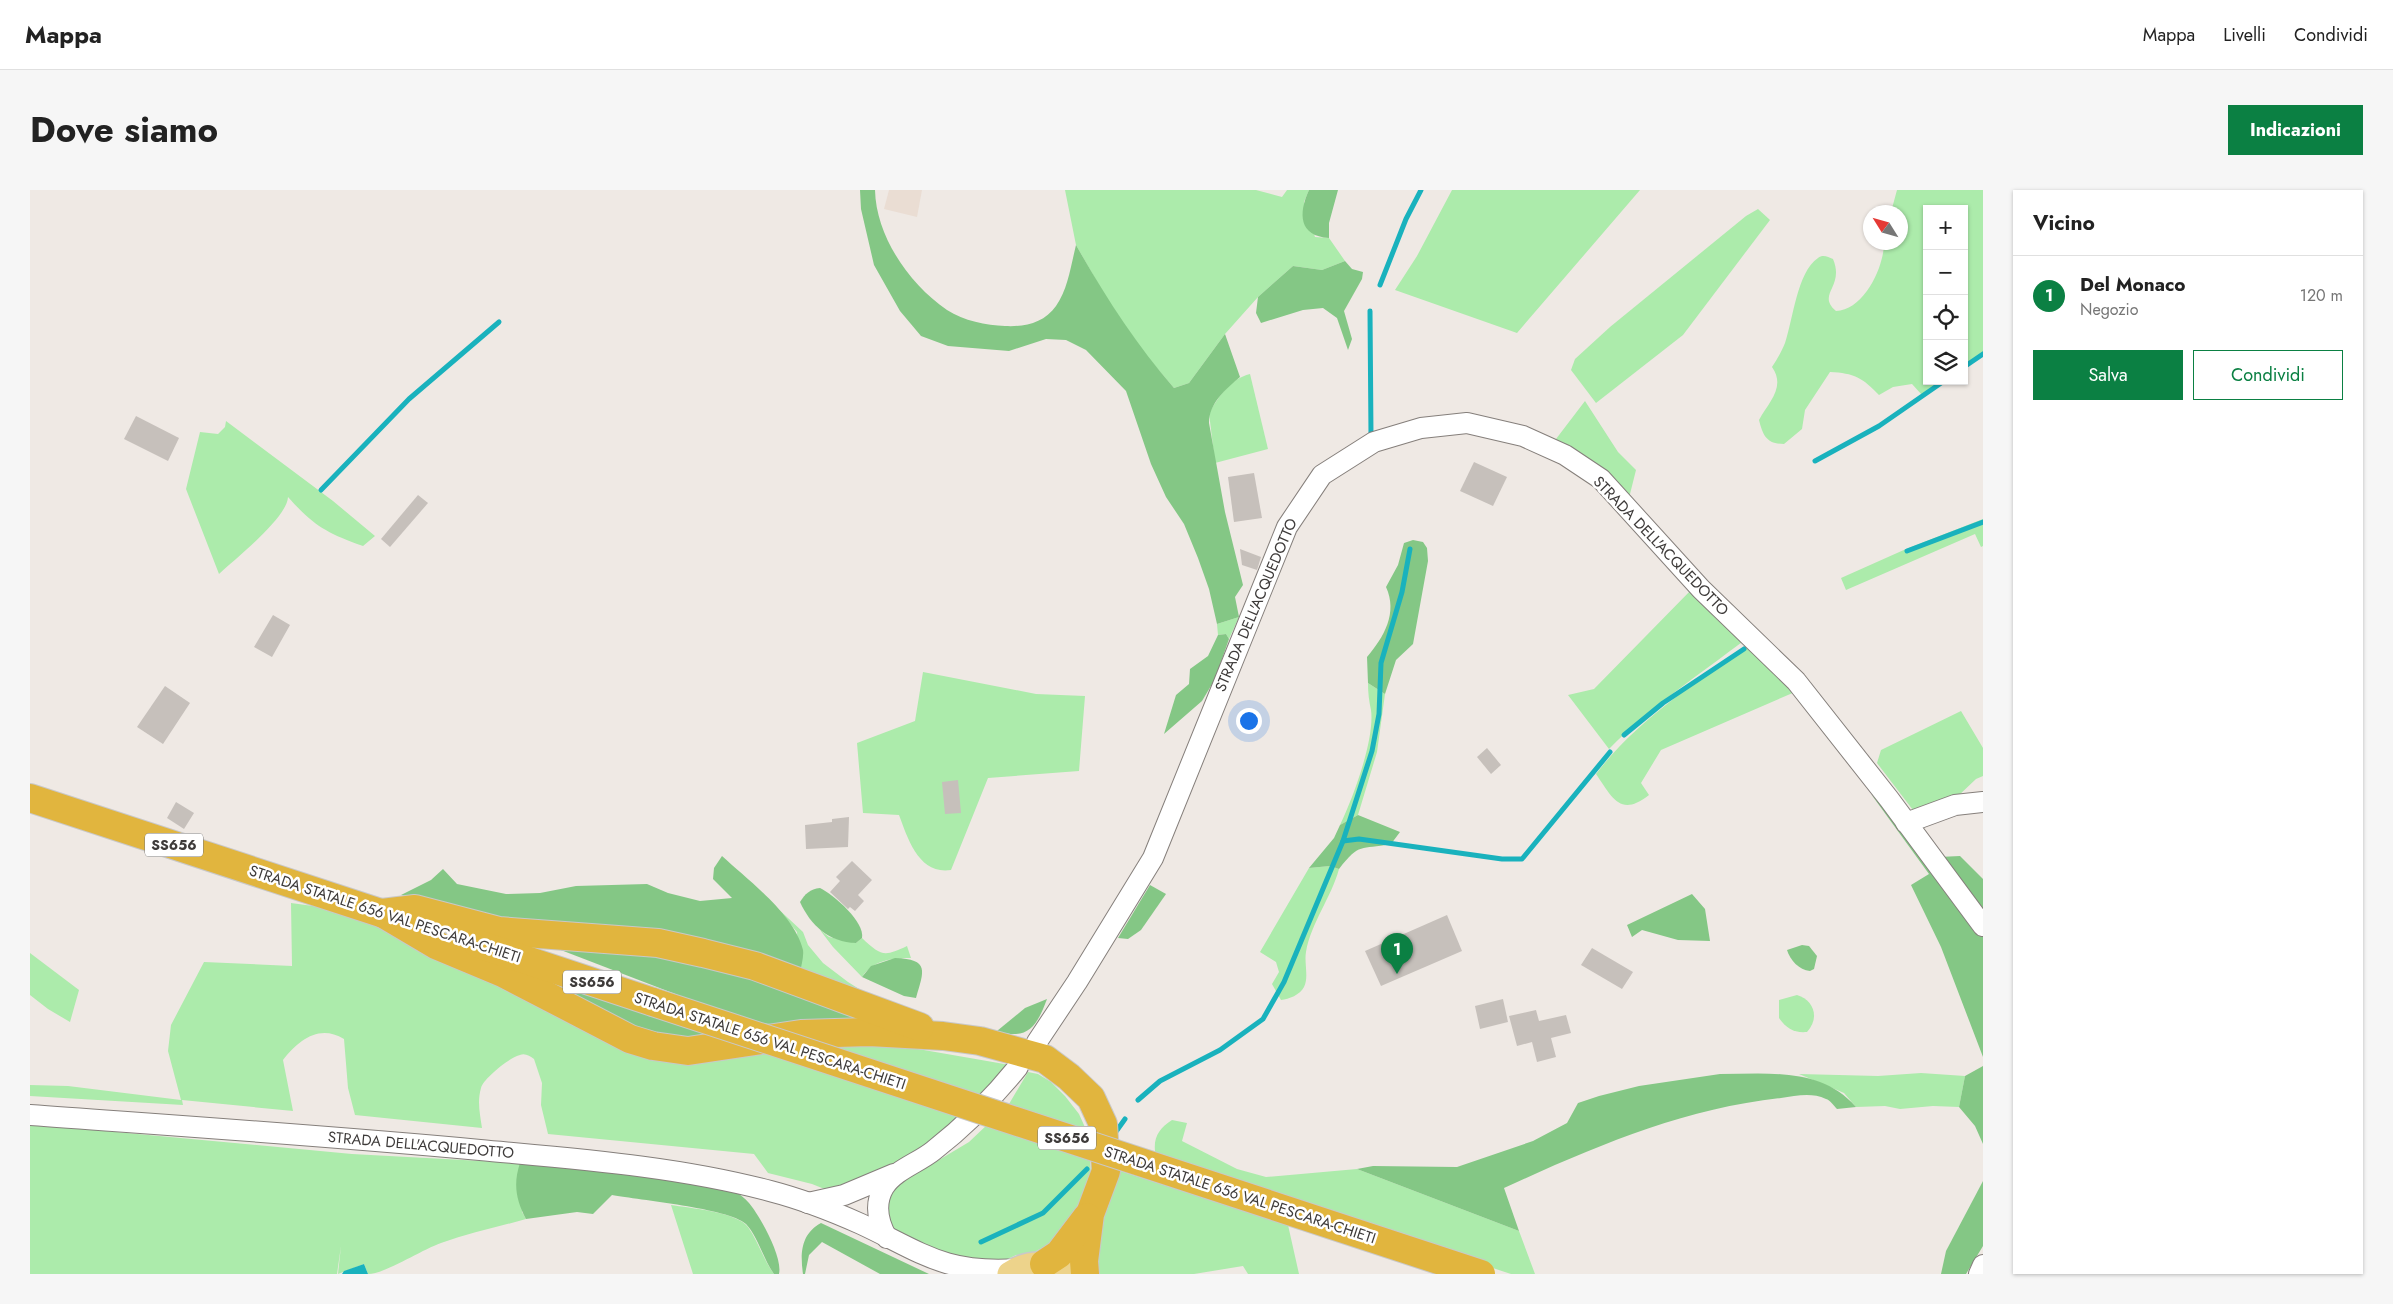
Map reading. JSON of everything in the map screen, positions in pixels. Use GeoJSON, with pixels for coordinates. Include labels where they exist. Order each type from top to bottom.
{"type":"FeatureCollection","features":[{"type":"Feature","properties":{"kind":"highway","name":"STRADA STATALE 656 VAL PESCARA-CHIETI"},"geometry":{"type":"LineString","coordinates":[[30,798],[1481,1274]]}},
{"type":"Feature","properties":{"kind":"highway"},"geometry":{"type":"LineString","coordinates":[[382,913],[415,909],[499,931],[658,943],[755,966],[942,1036]]}},
{"type":"Feature","properties":{"kind":"highway"},"geometry":{"type":"LineString","coordinates":[[382,913],[436,946],[503,973],[630,1039],[653,1046],[688,1051],[802,1034],[869,1032],[942,1036],[980,1042],[1046,1059],[1069,1076],[1091,1098],[1104,1124],[1106,1171],[1090,1214],[1084,1261],[1085,1274]]}},
{"type":"Feature","properties":{"kind":"highway"},"geometry":{"type":"LineString","coordinates":[[1044,1264],[1059,1254],[1090,1214]]}},
{"type":"Feature","properties":{"kind":"main road"},"geometry":{"type":"LineString","coordinates":[[1013,1272],[1030,1265],[1044,1264],[1060,1268],[1071,1274]]}},
{"type":"Feature","properties":{"kind":"street","name":"STRADA DELL'ACQUEDOTTO"},"geometry":{"type":"LineString","coordinates":[[1037,1042],[1077,982],[1153,858],[1286,527],[1322,475],[1374,442],[1422,428],[1467,423],[1523,436],[1565,455],[1601,479],[1701,589],[1796,681],[1889,799],[1983,926]]}},
{"type":"Feature","properties":{"kind":"street"},"geometry":{"type":"LineString","coordinates":[[1906,823],[1955,805],[1983,802]]}},
{"type":"Feature","properties":{"kind":"street","name":"STRADA DELL'ACQUEDOTTO"},"geometry":{"type":"LineString","coordinates":[[887,1238],[880,1226],[878,1213],[879,1200],[884,1188],[892,1178],[931,1153],[957,1132],[999,1090],[1018,1067]]}},
{"type":"Feature","properties":{"kind":"street","name":"STRADA DELL'ACQUEDOTTO"},"geometry":{"type":"LineString","coordinates":[[30,1116],[340,1137],[598,1161],[724,1180],[808,1203],[861,1224],[943,1270],[991,1273],[1013,1272]]}},
{"type":"Feature","properties":{"kind":"street","name":"STRADA DELL'ACQUEDOTTO"},"geometry":{"type":"LineString","coordinates":[[808,1203],[844,1195],[903,1170]]}},
{"type":"Feature","properties":{"kind":"street"},"geometry":{"type":"LineString","coordinates":[[1979,1274],[1983,1265]]}},
{"type":"Feature","properties":{"kind":"shaded area"},"geometry":{"type":"Polygon","coordinates":[[[889,190],[922,190],[917,217],[884,209],[889,190]]]}},
{"type":"Feature","properties":{"kind":"green space"},"geometry":{"type":"Polygon","coordinates":[[[860,190],[875,190],[881,224],[897,258],[908,273],[920,287],[947,310],[968,320],[1012,326],[1034,323],[1046,316],[1056,306],[1063,292],[1069,277],[1076,245],[1121,319],[1174,388],[1189,383],[1225,334],[1240,377],[1215,403],[1209,423],[1225,512],[1243,585],[1235,597],[1239,617],[1217,624],[1209,589],[1198,558],[1184,524],[1166,497],[1151,464],[1126,391],[1086,350],[1066,340],[1046,339],[1009,351],[948,346],[921,336],[900,311],[874,265],[861,209],[860,190]]]}},
{"type":"Feature","properties":{"kind":"green space"},"geometry":{"type":"Polygon","coordinates":[[[1065,190],[1256,190],[1282,197],[1287,190],[1309,190],[1304,202],[1315,237],[1329,238],[1345,261],[1322,270],[1293,266],[1258,297],[1225,334],[1189,383],[1174,388],[1145,354],[1108,301],[1076,245],[1065,190]]]}},
{"type":"Feature","properties":{"kind":"green space"},"geometry":{"type":"Polygon","coordinates":[[[1309,190],[1338,190],[1329,223],[1329,238],[1312,233],[1304,222],[1303,207],[1309,190]]]}},
{"type":"Feature","properties":{"kind":"green space"},"geometry":{"type":"Polygon","coordinates":[[[1452,190],[1640,190],[1517,333],[1395,290],[1417,256],[1452,190]]]}},
{"type":"Feature","properties":{"kind":"green space"},"geometry":{"type":"Polygon","coordinates":[[[1897,190],[1983,190],[1983,353],[1968,363],[1968,205],[1923,205],[1923,385],[1936,385],[1922,395],[1912,384],[1893,387],[1879,395],[1868,384],[1852,375],[1830,372],[1805,410],[1802,429],[1784,444],[1770,441],[1764,435],[1759,420],[1777,388],[1776,374],[1772,367],[1785,343],[1800,285],[1805,274],[1820,257],[1826,256],[1833,259],[1836,277],[1829,294],[1831,305],[1836,311],[1846,309],[1855,303],[1870,286],[1876,275],[1883,250],[1908,250],[1908,205],[1893,205],[1897,190]]]}},
{"type":"Feature","properties":{"kind":"green space"},"geometry":{"type":"Polygon","coordinates":[[[1758,209],[1770,220],[1683,335],[1596,403],[1571,370],[1575,359],[1610,327],[1746,216],[1758,209]]]}},
{"type":"Feature","properties":{"kind":"green space"},"geometry":{"type":"Polygon","coordinates":[[[1345,261],[1352,269],[1363,272],[1362,279],[1344,311],[1352,339],[1348,350],[1337,318],[1323,308],[1303,310],[1261,323],[1256,313],[1258,297],[1293,266],[1322,270],[1345,261]]]}},
{"type":"Feature","properties":{"kind":"green space"},"geometry":{"type":"Polygon","coordinates":[[[1250,374],[1268,449],[1215,463],[1209,413],[1231,384],[1250,374]]]}},
{"type":"Feature","properties":{"kind":"green space"},"geometry":{"type":"Polygon","coordinates":[[[1585,401],[1618,452],[1636,470],[1628,502],[1590,466],[1556,439],[1585,401]]]}},
{"type":"Feature","properties":{"kind":"green space"},"geometry":{"type":"Polygon","coordinates":[[[226,421],[333,501],[375,536],[363,546],[339,537],[305,515],[288,497],[279,516],[219,574],[186,489],[200,432],[218,434],[225,427],[226,421]]]}},
{"type":"Feature","properties":{"kind":"green space"},"geometry":{"type":"Polygon","coordinates":[[[1983,519],[1983,546],[1981,547],[1975,534],[1846,590],[1841,578],[1906,549],[1983,519]]]}},
{"type":"Feature","properties":{"kind":"green space"},"geometry":{"type":"Polygon","coordinates":[[[1413,540],[1423,542],[1427,548],[1428,561],[1413,644],[1396,660],[1385,694],[1368,683],[1367,657],[1384,633],[1390,615],[1389,597],[1386,587],[1398,565],[1404,543],[1413,540]]]}},
{"type":"Feature","properties":{"kind":"green space"},"geometry":{"type":"Polygon","coordinates":[[[1693,588],[1746,639],[1658,705],[1609,749],[1568,695],[1594,689],[1693,588]]]}},
{"type":"Feature","properties":{"kind":"green space"},"geometry":{"type":"Polygon","coordinates":[[[1239,617],[1229,639],[1226,634],[1218,635],[1217,624],[1239,617]]]}},
{"type":"Feature","properties":{"kind":"green space"},"geometry":{"type":"Polygon","coordinates":[[[1226,634],[1229,639],[1215,679],[1202,701],[1164,734],[1176,695],[1189,684],[1190,669],[1208,656],[1218,635],[1226,634]]]}},
{"type":"Feature","properties":{"kind":"green space"},"geometry":{"type":"Polygon","coordinates":[[[1752,644],[1795,692],[1661,750],[1641,783],[1649,795],[1639,802],[1624,805],[1612,797],[1596,774],[1612,754],[1668,703],[1752,644]]]}},
{"type":"Feature","properties":{"kind":"green space"},"geometry":{"type":"Polygon","coordinates":[[[923,672],[1036,694],[1085,696],[1079,771],[988,778],[951,870],[940,870],[931,867],[923,861],[911,844],[899,815],[863,813],[857,743],[915,721],[923,672]]]}},
{"type":"Feature","properties":{"kind":"green space"},"geometry":{"type":"Polygon","coordinates":[[[1368,683],[1385,694],[1377,752],[1358,815],[1340,825],[1357,784],[1370,736],[1371,710],[1368,683]]]}},
{"type":"Feature","properties":{"kind":"green space"},"geometry":{"type":"Polygon","coordinates":[[[1961,711],[1983,748],[1983,776],[1976,779],[1957,797],[1916,814],[1877,763],[1881,750],[1961,711]]]}},
{"type":"Feature","properties":{"kind":"green space"},"geometry":{"type":"Polygon","coordinates":[[[1871,794],[1911,839],[1983,937],[1983,1057],[1941,947],[1911,885],[1929,874],[1871,794]]]}},
{"type":"Feature","properties":{"kind":"green space"},"geometry":{"type":"Polygon","coordinates":[[[1358,815],[1400,832],[1391,844],[1366,847],[1357,851],[1339,869],[1330,866],[1309,868],[1334,838],[1340,825],[1358,815]]]}},
{"type":"Feature","properties":{"kind":"green space"},"geometry":{"type":"Polygon","coordinates":[[[722,856],[757,887],[791,924],[803,950],[800,973],[509,920],[401,895],[431,880],[443,869],[457,884],[506,894],[540,893],[576,886],[647,884],[668,893],[700,901],[732,898],[713,879],[714,868],[722,856]]]}},
{"type":"Feature","properties":{"kind":"green space"},"geometry":{"type":"Polygon","coordinates":[[[1960,856],[1983,879],[1983,917],[1939,857],[1960,856]]]}},
{"type":"Feature","properties":{"kind":"green space"},"geometry":{"type":"Polygon","coordinates":[[[1330,866],[1339,869],[1309,941],[1306,952],[1304,987],[1291,998],[1281,1000],[1272,984],[1279,972],[1276,962],[1260,952],[1309,868],[1330,866]]]}},
{"type":"Feature","properties":{"kind":"green space"},"geometry":{"type":"Polygon","coordinates":[[[1150,885],[1166,894],[1141,930],[1128,939],[1118,938],[1150,885]]]}},
{"type":"Feature","properties":{"kind":"green space"},"geometry":{"type":"Polygon","coordinates":[[[820,888],[840,903],[859,924],[862,938],[856,943],[837,940],[829,936],[815,925],[804,911],[800,902],[802,899],[806,894],[820,888]]]}},
{"type":"Feature","properties":{"kind":"green space"},"geometry":{"type":"Polygon","coordinates":[[[1692,894],[1705,909],[1710,941],[1678,940],[1642,930],[1632,937],[1627,925],[1692,894]]]}},
{"type":"Feature","properties":{"kind":"green space"},"geometry":{"type":"Polygon","coordinates":[[[291,903],[342,910],[390,928],[488,978],[753,1045],[964,1112],[932,1142],[909,1157],[875,1173],[827,1190],[812,1184],[768,1173],[754,1154],[548,1134],[541,1105],[542,1083],[534,1059],[524,1054],[504,1064],[483,1084],[479,1103],[482,1128],[355,1115],[348,1088],[344,1039],[326,1033],[310,1036],[296,1046],[283,1060],[293,1111],[182,1100],[183,1105],[30,1096],[30,1085],[68,1086],[181,1100],[168,1051],[171,1025],[204,962],[292,966],[291,903]]]}},
{"type":"Feature","properties":{"kind":"green space"},"geometry":{"type":"Polygon","coordinates":[[[774,905],[803,932],[808,945],[823,963],[875,999],[800,973],[797,932],[774,905]]]}},
{"type":"Feature","properties":{"kind":"green space"},"geometry":{"type":"Polygon","coordinates":[[[820,930],[829,937],[856,943],[862,938],[883,953],[893,952],[907,946],[911,958],[884,961],[866,971],[862,977],[833,947],[820,930]]]}},
{"type":"Feature","properties":{"kind":"green space"},"geometry":{"type":"Polygon","coordinates":[[[1802,945],[1809,946],[1817,956],[1814,969],[1810,971],[1802,969],[1796,964],[1787,950],[1802,945]]]}},
{"type":"Feature","properties":{"kind":"green space"},"geometry":{"type":"Polygon","coordinates":[[[553,947],[708,960],[901,1026],[823,1029],[748,1022],[553,947]]]}},
{"type":"Feature","properties":{"kind":"green space"},"geometry":{"type":"Polygon","coordinates":[[[30,953],[79,990],[70,1022],[48,1009],[30,995],[30,953]]]}},
{"type":"Feature","properties":{"kind":"green space"},"geometry":{"type":"Polygon","coordinates":[[[895,958],[914,961],[922,968],[916,998],[904,996],[862,977],[871,966],[895,958]]]}},
{"type":"Feature","properties":{"kind":"green space"},"geometry":{"type":"Polygon","coordinates":[[[556,979],[713,1031],[700,1040],[657,1039],[560,991],[556,979]]]}},
{"type":"Feature","properties":{"kind":"green space"},"geometry":{"type":"Polygon","coordinates":[[[1797,995],[1808,1001],[1813,1010],[1813,1021],[1807,1032],[1798,1032],[1791,1029],[1779,1018],[1779,1000],[1797,995]]]}},
{"type":"Feature","properties":{"kind":"green space"},"geometry":{"type":"Polygon","coordinates":[[[1047,999],[1039,1017],[1030,1029],[1016,1034],[997,1031],[1025,1008],[1047,999]]]}},
{"type":"Feature","properties":{"kind":"green space"},"geometry":{"type":"Polygon","coordinates":[[[799,1037],[895,1045],[1010,1065],[978,1098],[799,1037]]]}},
{"type":"Feature","properties":{"kind":"green space"},"geometry":{"type":"Polygon","coordinates":[[[1983,1066],[1983,1144],[1975,1126],[1959,1107],[1965,1076],[1983,1066]]]}},
{"type":"Feature","properties":{"kind":"green space"},"geometry":{"type":"Polygon","coordinates":[[[1028,1072],[1038,1074],[1051,1082],[1065,1096],[1079,1114],[1088,1134],[1091,1174],[1086,1191],[1063,1236],[1031,1254],[1016,1255],[1004,1261],[978,1268],[889,1229],[884,1201],[892,1188],[969,1142],[1009,1104],[1028,1072]]]}},
{"type":"Feature","properties":{"kind":"green space"},"geometry":{"type":"Polygon","coordinates":[[[1921,1073],[1965,1076],[1959,1107],[1933,1106],[1900,1109],[1885,1106],[1856,1107],[1844,1093],[1799,1074],[1878,1076],[1921,1073]]]}},
{"type":"Feature","properties":{"kind":"green space"},"geometry":{"type":"Polygon","coordinates":[[[1720,1074],[1775,1074],[1810,1079],[1827,1085],[1842,1094],[1856,1107],[1837,1109],[1829,1101],[1809,1095],[1744,1103],[1674,1120],[1605,1144],[1504,1188],[1519,1231],[1357,1169],[1373,1166],[1457,1167],[1533,1141],[1567,1123],[1578,1103],[1639,1086],[1720,1074]]]}},
{"type":"Feature","properties":{"kind":"green space"},"geometry":{"type":"Polygon","coordinates":[[[1172,1120],[1187,1123],[1182,1141],[1237,1169],[1266,1177],[1357,1169],[1519,1231],[1535,1274],[1511,1274],[1156,1157],[1155,1145],[1157,1135],[1172,1120]]]}},
{"type":"Feature","properties":{"kind":"green space"},"geometry":{"type":"Polygon","coordinates":[[[30,1124],[352,1154],[520,1163],[522,1212],[526,1219],[441,1243],[384,1270],[368,1274],[364,1264],[338,1274],[341,1246],[337,1274],[30,1274],[30,1124]]]}},
{"type":"Feature","properties":{"kind":"green space"},"geometry":{"type":"Polygon","coordinates":[[[520,1163],[606,1170],[734,1190],[749,1203],[759,1217],[778,1258],[779,1274],[774,1274],[754,1234],[746,1224],[736,1218],[703,1209],[612,1195],[593,1214],[577,1212],[526,1219],[520,1205],[516,1185],[520,1163]]]}},
{"type":"Feature","properties":{"kind":"green space"},"geometry":{"type":"Polygon","coordinates":[[[1117,1170],[1288,1225],[1299,1274],[1248,1274],[1243,1266],[1194,1274],[1094,1274],[1096,1243],[1117,1170]]]}},
{"type":"Feature","properties":{"kind":"green space"},"geometry":{"type":"Polygon","coordinates":[[[1983,1181],[1983,1246],[1966,1274],[1941,1274],[1946,1251],[1983,1181]]]}},
{"type":"Feature","properties":{"kind":"green space"},"geometry":{"type":"Polygon","coordinates":[[[671,1205],[724,1214],[742,1222],[752,1232],[774,1274],[693,1274],[671,1205]]]}},
{"type":"Feature","properties":{"kind":"green space"},"geometry":{"type":"Polygon","coordinates":[[[821,1223],[929,1274],[880,1274],[822,1242],[809,1255],[805,1274],[803,1274],[803,1245],[809,1233],[821,1223]]]}},
{"type":"Feature","properties":{"kind":"water"},"geometry":{"type":"Polygon","coordinates":[[[364,1264],[368,1274],[342,1274],[344,1271],[364,1264]]]}},
{"type":"Feature","properties":{"kind":"building"},"geometry":{"type":"Polygon","coordinates":[[[136,416],[179,438],[168,461],[124,439],[136,416]]]}},
{"type":"Feature","properties":{"kind":"building"},"geometry":{"type":"Polygon","coordinates":[[[1474,462],[1507,477],[1493,506],[1460,491],[1474,462]]]}},
{"type":"Feature","properties":{"kind":"building"},"geometry":{"type":"Polygon","coordinates":[[[1254,473],[1262,518],[1234,522],[1228,477],[1254,473]]]}},
{"type":"Feature","properties":{"kind":"building"},"geometry":{"type":"Polygon","coordinates":[[[418,495],[428,503],[390,547],[381,539],[418,495]]]}},
{"type":"Feature","properties":{"kind":"building"},"geometry":{"type":"Polygon","coordinates":[[[1240,549],[1261,557],[1257,570],[1242,565],[1240,549]]]}},
{"type":"Feature","properties":{"kind":"building"},"geometry":{"type":"Polygon","coordinates":[[[273,615],[290,625],[272,657],[254,647],[273,615]]]}},
{"type":"Feature","properties":{"kind":"building"},"geometry":{"type":"Polygon","coordinates":[[[165,686],[190,703],[163,744],[137,727],[165,686]]]}},
{"type":"Feature","properties":{"kind":"building"},"geometry":{"type":"Polygon","coordinates":[[[1487,748],[1501,765],[1491,774],[1477,757],[1487,748]]]}},
{"type":"Feature","properties":{"kind":"building"},"geometry":{"type":"Polygon","coordinates":[[[958,780],[961,813],[945,814],[942,782],[958,780]]]}},
{"type":"Feature","properties":{"kind":"building"},"geometry":{"type":"Polygon","coordinates":[[[176,802],[194,813],[184,829],[167,818],[176,802]]]}},
{"type":"Feature","properties":{"kind":"building"},"geometry":{"type":"Polygon","coordinates":[[[849,817],[848,847],[806,849],[805,825],[832,822],[832,819],[849,817]]]}},
{"type":"Feature","properties":{"kind":"building"},"geometry":{"type":"Polygon","coordinates":[[[852,861],[872,880],[858,895],[864,901],[855,911],[850,907],[848,909],[830,892],[840,881],[836,877],[852,861]]]}},
{"type":"Feature","properties":{"kind":"building"},"geometry":{"type":"Polygon","coordinates":[[[1447,915],[1462,951],[1381,986],[1365,951],[1447,915]]]}},
{"type":"Feature","properties":{"kind":"building"},"geometry":{"type":"Polygon","coordinates":[[[1592,948],[1633,972],[1622,989],[1581,965],[1592,948]]]}},
{"type":"Feature","properties":{"kind":"building"},"geometry":{"type":"Polygon","coordinates":[[[1503,999],[1508,1022],[1480,1029],[1475,1006],[1503,999]]]}},
{"type":"Feature","properties":{"kind":"building"},"geometry":{"type":"Polygon","coordinates":[[[1536,1010],[1539,1021],[1566,1015],[1571,1033],[1551,1038],[1556,1057],[1537,1062],[1532,1042],[1517,1046],[1509,1016],[1536,1010]]]}},
{"type":"Feature","properties":{"kind":"waterway"},"geometry":{"type":"LineString","coordinates":[[1380,285],[1406,219],[1421,190]]}},
{"type":"Feature","properties":{"kind":"waterway"},"geometry":{"type":"LineString","coordinates":[[1370,311],[1371,436]]}},
{"type":"Feature","properties":{"kind":"waterway"},"geometry":{"type":"LineString","coordinates":[[321,490],[409,399],[499,322]]}},
{"type":"Feature","properties":{"kind":"waterway"},"geometry":{"type":"LineString","coordinates":[[1968,364],[1983,354]]}},
{"type":"Feature","properties":{"kind":"waterway"},"geometry":{"type":"LineString","coordinates":[[1815,461],[1879,426],[1938,385]]}},
{"type":"Feature","properties":{"kind":"waterway"},"geometry":{"type":"LineString","coordinates":[[1907,551],[1983,522]]}},
{"type":"Feature","properties":{"kind":"waterway"},"geometry":{"type":"LineString","coordinates":[[1138,1100],[1160,1081],[1220,1050],[1263,1019],[1284,982],[1343,841],[1372,751],[1379,714],[1381,663],[1402,592],[1410,549]]}},
{"type":"Feature","properties":{"kind":"waterway"},"geometry":{"type":"LineString","coordinates":[[1624,735],[1663,703],[1744,649]]}},
{"type":"Feature","properties":{"kind":"waterway"},"geometry":{"type":"LineString","coordinates":[[1343,841],[1359,839],[1502,859],[1522,859],[1610,752]]}},
{"type":"Feature","properties":{"kind":"waterway"},"geometry":{"type":"LineString","coordinates":[[1115,1133],[1125,1119]]}},
{"type":"Feature","properties":{"kind":"waterway"},"geometry":{"type":"LineString","coordinates":[[981,1242],[1043,1213],[1087,1169]]}},
{"type":"Feature","properties":{"kind":"place","name":"Del Monaco"},"geometry":{"type":"Point","coordinates":[1397,974]}}]}
